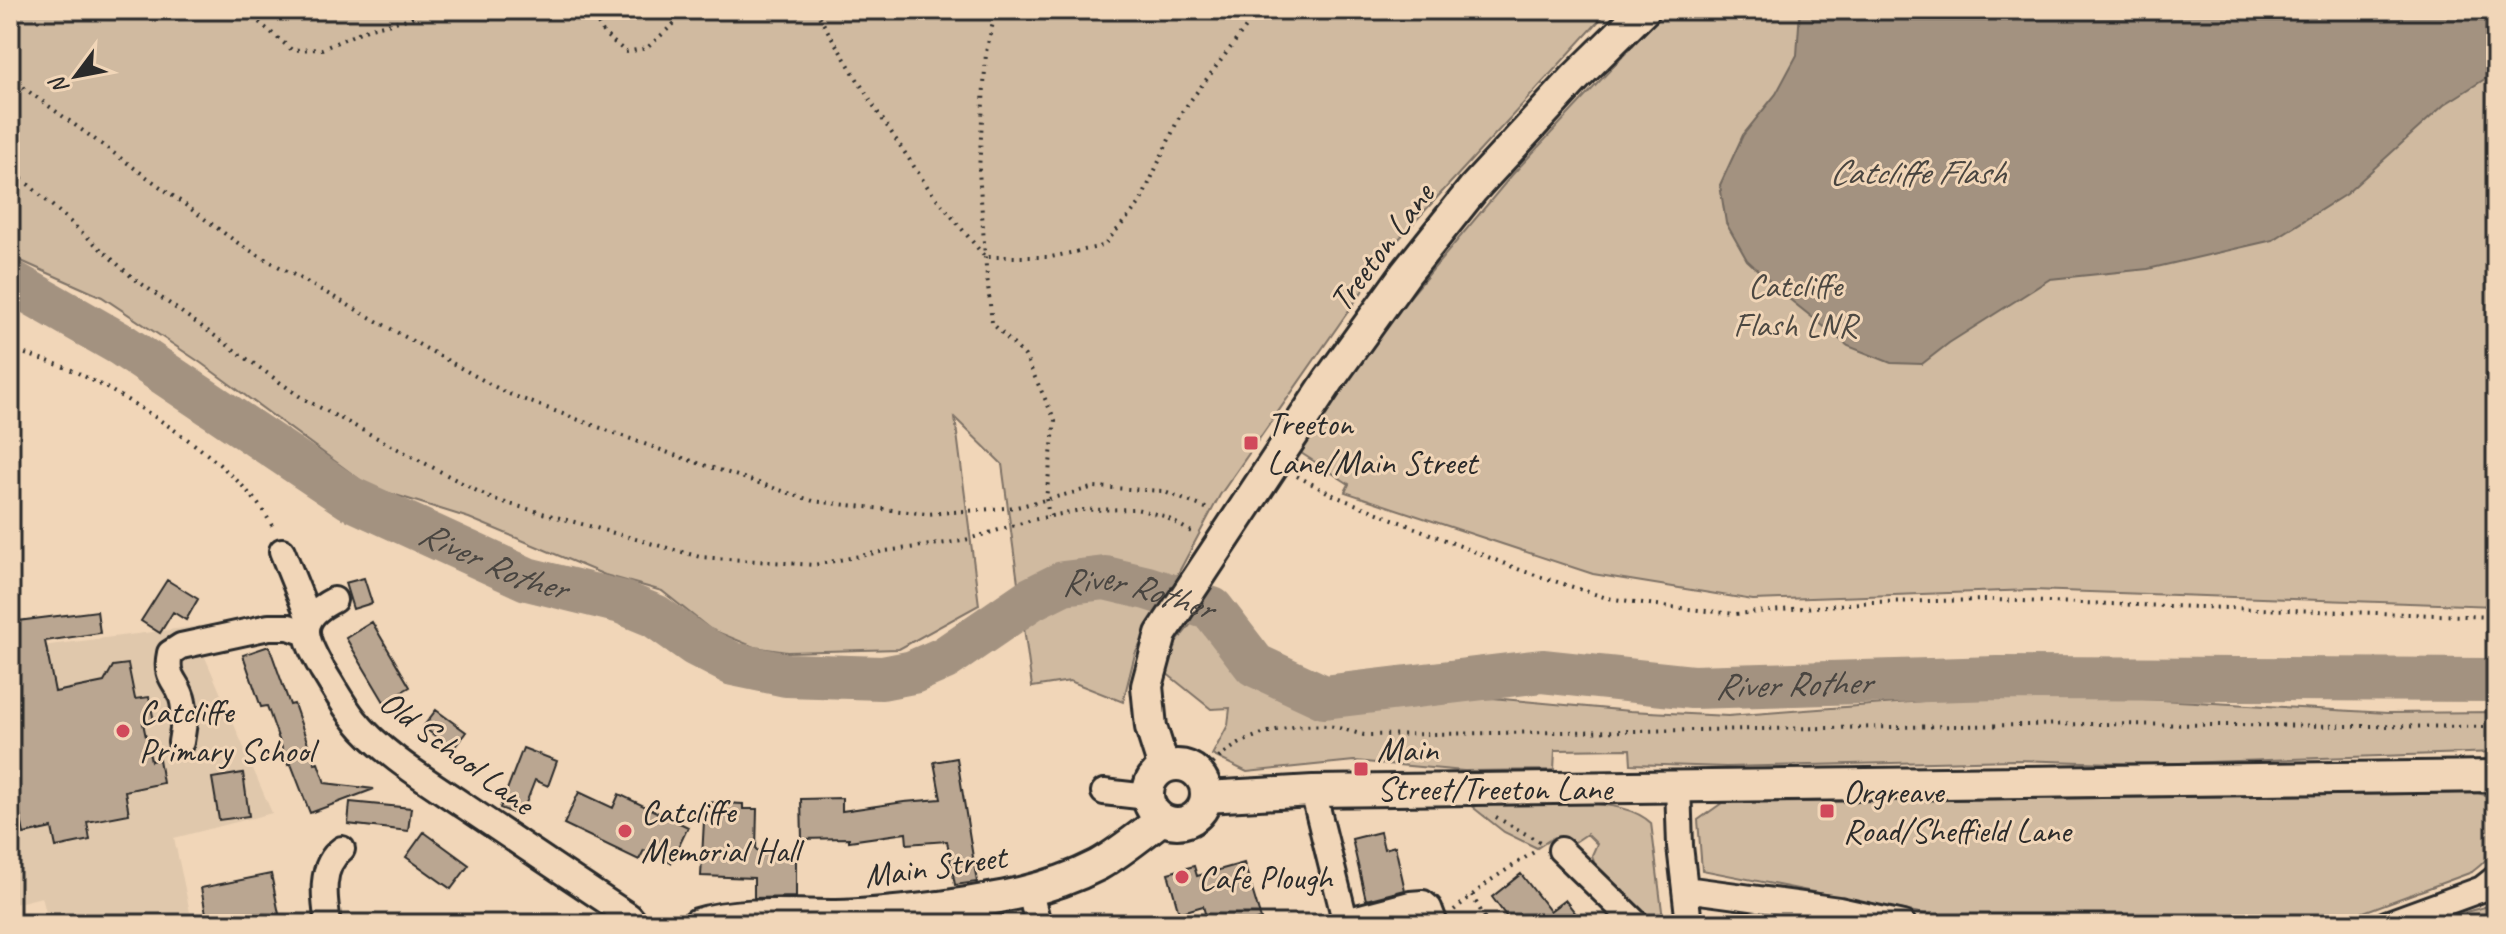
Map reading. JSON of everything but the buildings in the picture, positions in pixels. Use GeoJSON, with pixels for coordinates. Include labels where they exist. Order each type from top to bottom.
{"type":"FeatureCollection","features":[{"type":"Feature","properties":{"kind":"main road","name":"Treeton Lane"},"geometry":{"type":"LineString","coordinates":[[1164,768],[1151,727],[1147,686],[1161,634],[1329,380],[1406,273],[1473,189],[1576,77],[1644,10]]}},
{"type":"Feature","properties":{"kind":"main road"},"geometry":{"type":"LineString","coordinates":[[1180,766],[1189,768],[1204,788],[1197,815],[1180,823],[1155,808],[1151,780],[1164,768],[1180,766]]}},
{"type":"Feature","properties":{"kind":"main road"},"geometry":{"type":"LineString","coordinates":[[1204,788],[1464,790],[2496,776]]}},
{"type":"Feature","properties":{"kind":"main road","name":"Main Street"},"geometry":{"type":"LineString","coordinates":[[698,924],[734,918],[876,920],[1030,892],[1073,877],[1123,850],[1155,808]]}},
{"type":"Feature","properties":{"kind":"street","name":"Old School Lane"},"geometry":{"type":"LineString","coordinates":[[282,551],[313,652],[356,722],[378,743],[431,783],[629,916],[636,924]]}},
{"type":"Feature","properties":{"kind":"street"},"geometry":{"type":"LineString","coordinates":[[181,742],[183,699],[167,667],[170,653],[181,646],[211,638],[269,627],[307,626],[320,607],[334,600]]}},
{"type":"Feature","properties":{"kind":"street"},"geometry":{"type":"LineString","coordinates":[[1678,785],[1680,846],[1689,924]]}},
{"type":"Feature","properties":{"kind":"street"},"geometry":{"type":"LineString","coordinates":[[1313,791],[1345,923],[1423,903],[1443,921]]}},
{"type":"Feature","properties":{"kind":"street"},"geometry":{"type":"LineString","coordinates":[[1104,792],[1155,808]]}},
{"type":"Feature","properties":{"kind":"street"},"geometry":{"type":"LineString","coordinates":[[328,924],[325,881],[328,864],[333,855],[342,849]]}},
{"type":"Feature","properties":{"kind":"street"},"geometry":{"type":"LineString","coordinates":[[1561,850],[1637,924]]}},
{"type":"Feature","properties":{"kind":"street"},"geometry":{"type":"LineString","coordinates":[[2386,924],[2482,889],[2496,878]]}},
{"type":"Feature","properties":{"kind":"street"},"geometry":{"type":"LineString","coordinates":[[1685,889],[1839,910],[1903,924]]}},
{"type":"Feature","properties":{"kind":"street"},"geometry":{"type":"LineString","coordinates":[[1030,892],[1038,924]]}},
{"type":"Feature","properties":{"kind":"path"},"geometry":{"type":"LineString","coordinates":[[249,10],[254,18],[292,50],[322,49],[367,29],[429,10]]}},
{"type":"Feature","properties":{"kind":"path"},"geometry":{"type":"LineString","coordinates":[[522,10],[532,15],[544,10]]}},
{"type":"Feature","properties":{"kind":"path"},"geometry":{"type":"LineString","coordinates":[[590,10],[604,34],[626,52],[647,48],[689,10]]}},
{"type":"Feature","properties":{"kind":"path"},"geometry":{"type":"LineString","coordinates":[[815,10],[929,189],[985,257]]}},
{"type":"Feature","properties":{"kind":"path"},"geometry":{"type":"LineString","coordinates":[[996,10],[986,52],[979,170],[985,257],[992,323],[1025,356],[1055,420],[1046,499],[1049,516]]}},
{"type":"Feature","properties":{"kind":"path"},"geometry":{"type":"LineString","coordinates":[[985,257],[1051,257],[1103,246],[1140,203],[1181,113],[1259,10]]}},
{"type":"Feature","properties":{"kind":"path"},"geometry":{"type":"LineString","coordinates":[[10,78],[242,246],[506,393],[677,456],[813,501],[927,514],[1017,507],[1095,487],[1162,491],[1212,511],[1220,543]]}},
{"type":"Feature","properties":{"kind":"path"},"geometry":{"type":"LineString","coordinates":[[10,168],[132,277],[302,398],[492,499],[700,557],[814,565],[885,551],[962,541],[1080,510],[1136,509],[1164,516],[1220,543]]}},
{"type":"Feature","properties":{"kind":"path"},"geometry":{"type":"LineString","coordinates":[[10,349],[78,373],[152,415],[204,452],[267,513],[282,551]]}},
{"type":"Feature","properties":{"kind":"path"},"geometry":{"type":"LineString","coordinates":[[1274,463],[1335,496],[1523,571],[1607,598],[1671,607],[1735,614],[1872,602],[1991,600],[2496,617]]}},
{"type":"Feature","properties":{"kind":"path"},"geometry":{"type":"LineString","coordinates":[[1204,788],[1215,760],[1246,739],[1290,728],[1328,726],[1364,735],[2091,724],[2496,727]]}},
{"type":"Feature","properties":{"kind":"path"},"geometry":{"type":"LineString","coordinates":[[1443,921],[1454,908],[1491,880],[1547,844],[1496,817],[1464,790]]}},
{"type":"Feature","properties":{"kind":"path"},"geometry":{"type":"LineString","coordinates":[[1472,895],[1488,924]]}},
{"type":"Feature","properties":{"kind":"shaded area","name":"Catcliffe Primary School"},"geometry":{"type":"Polygon","coordinates":[[[287,615],[287,638],[202,650],[272,813],[174,838],[190,912],[146,924],[49,924],[42,897],[10,905],[10,650],[287,615]]]}},
{"type":"Feature","properties":{"kind":"green space"},"geometry":{"type":"Polygon","coordinates":[[[10,10],[1609,10],[1398,240],[1220,495],[1135,654],[1123,702],[1070,681],[1032,687],[1002,464],[955,418],[979,605],[899,649],[787,652],[754,647],[710,629],[662,591],[605,575],[469,518],[370,487],[201,363],[102,297],[10,256],[10,10]]]}},
{"type":"Feature","properties":{"kind":"green space","name":"Catcliffe Flash LNR"},"geometry":{"type":"Polygon","coordinates":[[[1666,10],[2496,10],[2496,606],[2032,590],[1753,600],[1593,574],[1345,492],[1349,484],[1301,453],[1373,341],[1512,175],[1666,10]]]}},
{"type":"Feature","properties":{"kind":"green space"},"geometry":{"type":"Polygon","coordinates":[[[1195,619],[1238,668],[1259,684],[1322,709],[1492,698],[1630,711],[1728,716],[1950,699],[2090,696],[2388,713],[2496,712],[2496,752],[2150,764],[2014,760],[1726,767],[1631,764],[1630,749],[1555,750],[1554,770],[1464,771],[1354,761],[1247,772],[1212,755],[1228,725],[1230,708],[1211,709],[1166,673],[1176,643],[1195,619]]]}},
{"type":"Feature","properties":{"kind":"green space"},"geometry":{"type":"Polygon","coordinates":[[[2477,793],[2493,797],[2496,801],[2496,841],[2490,856],[2483,863],[2472,872],[2331,924],[1975,924],[1702,870],[1698,820],[1722,803],[2477,793]]]}},
{"type":"Feature","properties":{"kind":"green space"},"geometry":{"type":"Polygon","coordinates":[[[1587,803],[1630,811],[1651,823],[1663,919],[1659,923],[1650,920],[1595,866],[1592,855],[1597,844],[1587,834],[1572,844],[1554,837],[1537,848],[1504,832],[1470,805],[1587,803]]]}},
{"type":"Feature","properties":{"kind":"green space"},"geometry":{"type":"Polygon","coordinates":[[[2496,901],[2496,924],[2420,924],[2492,905],[2496,901]]]}},
{"type":"Feature","properties":{"kind":"water","name":"Catcliffe Flash"},"geometry":{"type":"Polygon","coordinates":[[[1800,10],[2496,10],[2496,72],[2445,104],[2346,194],[2273,240],[2148,269],[2050,279],[1949,343],[1922,364],[1891,363],[1848,346],[1788,298],[1747,260],[1726,223],[1720,185],[1743,135],[1776,94],[1797,55],[1800,10]]]}},
{"type":"Feature","properties":{"kind":"waterway","name":"River Rother"},"geometry":{"type":"LineString","coordinates":[[10,281],[122,345],[350,498],[527,579],[621,602],[655,616],[696,645],[733,664],[786,675],[882,678],[913,672],[945,658],[1031,599],[1063,583],[1105,578],[1212,609],[1255,665],[1324,697],[1542,671],[1692,687],[1997,678],[2496,680]]}},
{"type":"Feature","properties":{"kind":"place","name":"Treeton Lane/Main Street"},"geometry":{"type":"Point","coordinates":[1251,443]}},
{"type":"Feature","properties":{"kind":"place","name":"Catcliffe Primary School"},"geometry":{"type":"Point","coordinates":[123,731]}},
{"type":"Feature","properties":{"kind":"place","name":"Main Street/Treeton Lane"},"geometry":{"type":"Point","coordinates":[1361,769]}},
{"type":"Feature","properties":{"kind":"place","name":"Orgreave Road/Sheffield Lane"},"geometry":{"type":"Point","coordinates":[1827,811]}},
{"type":"Feature","properties":{"kind":"place","name":"Catcliffe Memorial Hall"},"geometry":{"type":"Point","coordinates":[625,831]}},
{"type":"Feature","properties":{"kind":"place","name":"Cafe Plough"},"geometry":{"type":"Point","coordinates":[1182,877]}}]}
